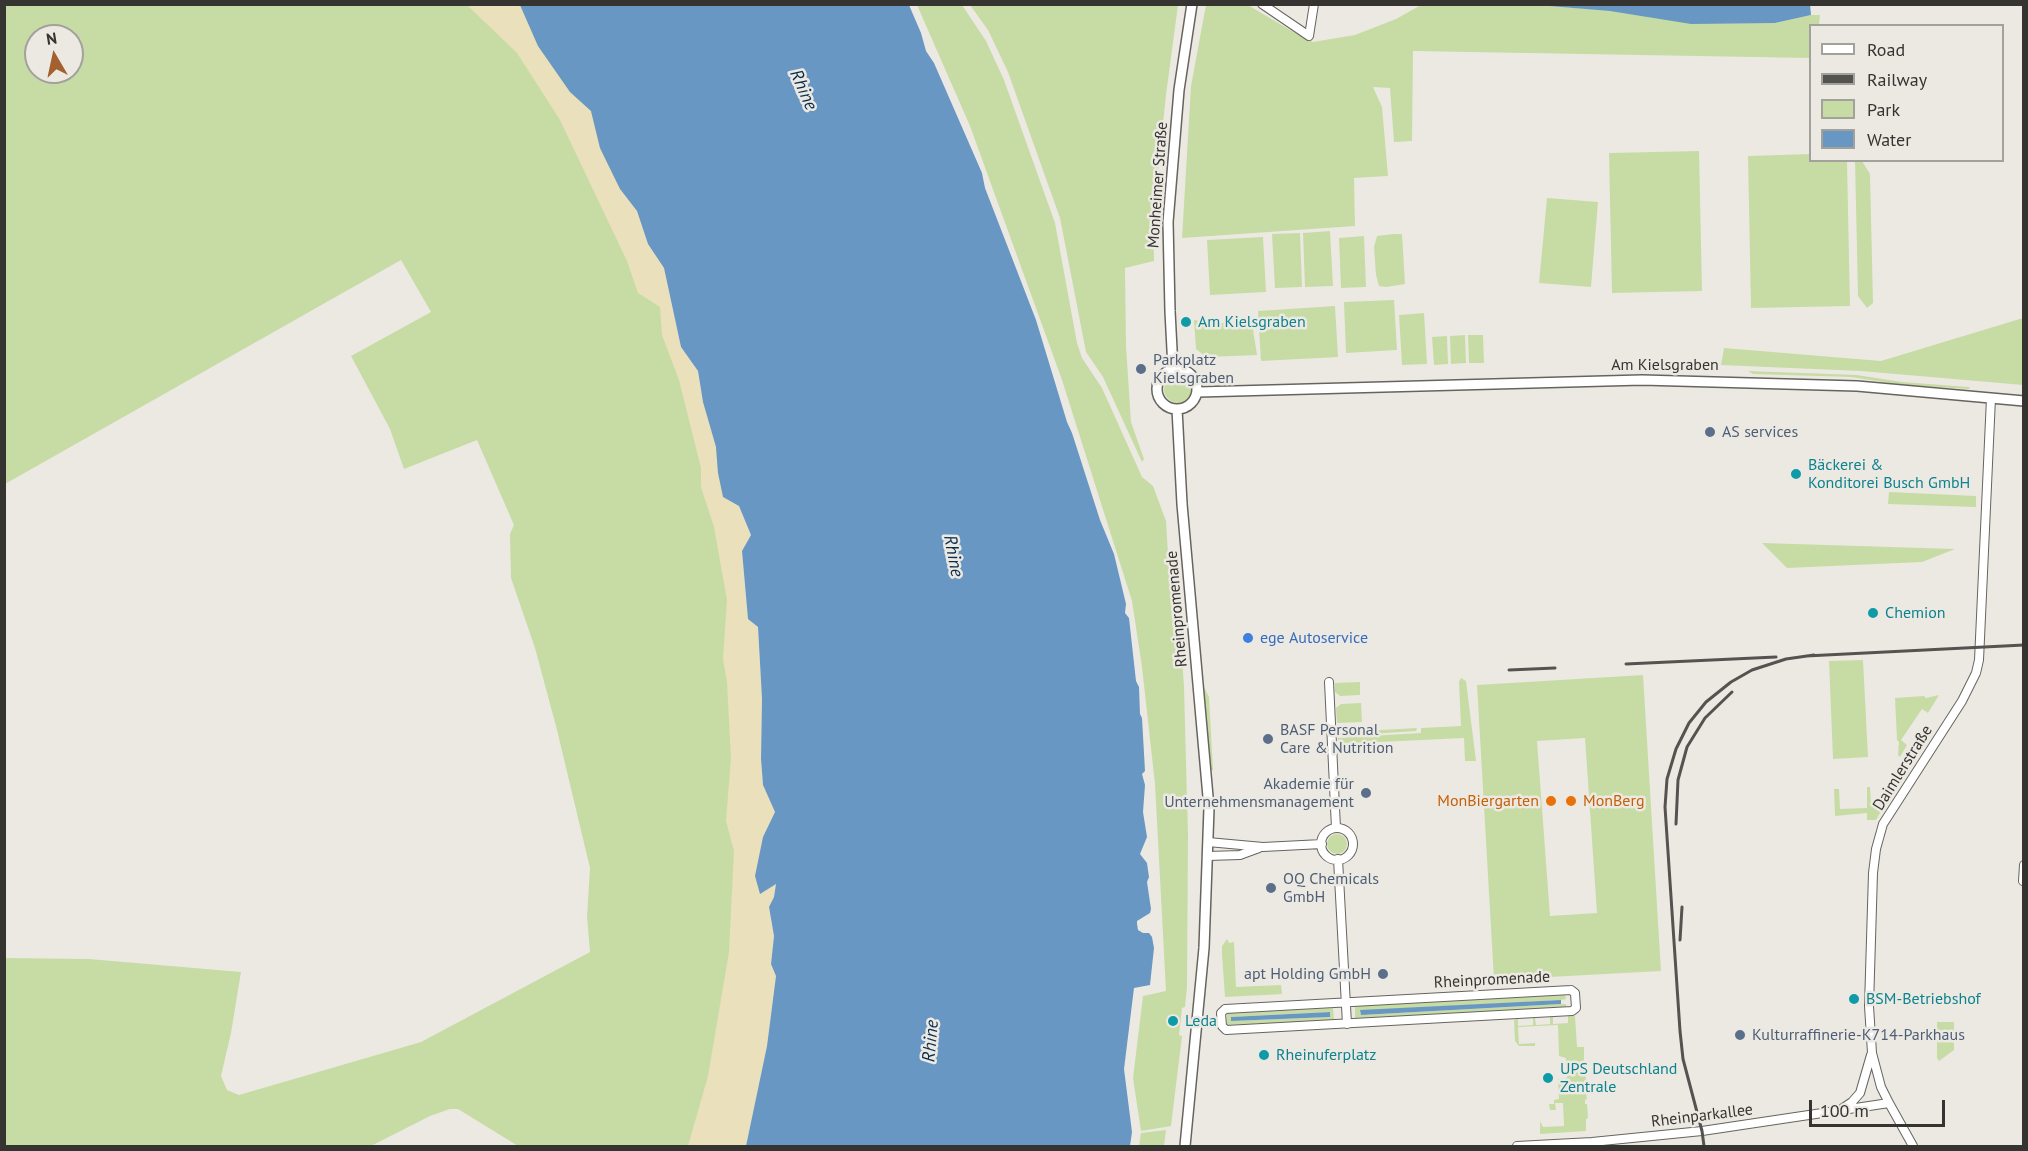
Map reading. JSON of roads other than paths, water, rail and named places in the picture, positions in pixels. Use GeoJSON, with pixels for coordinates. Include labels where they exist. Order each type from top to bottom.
{"type":"FeatureCollection","features":[{"type":"Feature","properties":{"kind":"street","name":"Monheimer Straße"},"geometry":{"type":"LineString","coordinates":[[1173,369],[1168,222],[1179,90],[1192,4]]}},
{"type":"Feature","properties":{"kind":"street"},"geometry":{"type":"LineString","coordinates":[[1262,4],[1309,36],[1314,4]]}},
{"type":"Feature","properties":{"kind":"street"},"geometry":{"type":"LineString","coordinates":[[1173,369],[1188,372],[1194,377],[1198,392],[1191,405],[1177,409],[1165,405],[1157,388],[1162,376],[1173,369]]}},
{"type":"Feature","properties":{"kind":"street","name":"Am Kielsgraben"},"geometry":{"type":"LineString","coordinates":[[1198,392],[1642,380],[1857,386],[2024,401]]}},
{"type":"Feature","properties":{"kind":"street","name":"Daimlerstraße"},"geometry":{"type":"LineString","coordinates":[[1913,1146],[1888,1103],[1872,1053],[1869,1005],[1873,873],[1876,849],[1883,824],[1966,694],[1976,673],[1991,398]]}},
{"type":"Feature","properties":{"kind":"street","name":"Rheinpromenade"},"geometry":{"type":"LineString","coordinates":[[1177,409],[1202,747],[1208,781],[1204,948],[1185,1146]]}},
{"type":"Feature","properties":{"kind":"street"},"geometry":{"type":"LineString","coordinates":[[1329,682],[1336,828]]}},
{"type":"Feature","properties":{"kind":"street"},"geometry":{"type":"LineString","coordinates":[[1336,828],[1349,833],[1353,842],[1351,852],[1338,860],[1329,857],[1322,844],[1327,832],[1336,828]]}},
{"type":"Feature","properties":{"kind":"street"},"geometry":{"type":"LineString","coordinates":[[1208,842],[1263,847],[1322,844]]}},
{"type":"Feature","properties":{"kind":"street"},"geometry":{"type":"LineString","coordinates":[[1208,856],[1240,855],[1263,847]]}},
{"type":"Feature","properties":{"kind":"street"},"geometry":{"type":"LineString","coordinates":[[1338,860],[1347,1024]]}},
{"type":"Feature","properties":{"kind":"street"},"geometry":{"type":"LineString","coordinates":[[2023,881],[2024,865]]}},
{"type":"Feature","properties":{"kind":"street","name":"Rheinpromenade"},"geometry":{"type":"LineString","coordinates":[[1571,990],[1575,993],[1576,1008],[1572,1011],[1347,1024],[1226,1030],[1222,1026],[1221,1013],[1225,1009],[1346,1002],[1571,990]]}},
{"type":"Feature","properties":{"kind":"street","name":"Daimlerstraße"},"geometry":{"type":"LineString","coordinates":[[1840,1110],[1852,1102],[1860,1092],[1872,1053]]}},
{"type":"Feature","properties":{"kind":"street","name":"Rheinparkallee"},"geometry":{"type":"LineString","coordinates":[[1517,1146],[1592,1142],[1702,1131],[1888,1103]]}},
{"type":"Feature","properties":{"kind":"water"},"geometry":{"type":"Polygon","coordinates":[[[1810,4],[1811,15],[1775,23],[1691,24],[1610,11],[1537,5],[1810,4]]]}},
{"type":"Feature","properties":{"kind":"water","name":"Rhine"},"geometry":{"type":"Polygon","coordinates":[[[520,5],[909,5],[926,51],[934,63],[982,173],[985,188],[1036,320],[1067,422],[1114,554],[1126,604],[1125,613],[1129,618],[1136,681],[1139,687],[1145,771],[1142,774],[1145,785],[1143,812],[1147,837],[1140,854],[1147,863],[1151,909],[1150,913],[1137,921],[1137,924],[1138,930],[1149,933],[1152,937],[1154,948],[1150,985],[1134,988],[1124,1069],[1132,1132],[1130,1146],[746,1146],[767,1046],[776,976],[771,964],[774,936],[769,907],[774,897],[776,884],[760,894],[755,876],[763,837],[775,812],[763,785],[758,627],[748,619],[742,551],[751,535],[739,506],[723,497],[716,447],[703,402],[698,371],[681,347],[664,268],[648,244],[637,211],[620,189],[600,148],[591,111],[570,92],[538,46],[520,5]]]}},
{"type":"Feature","properties":{"kind":"water"},"geometry":{"type":"Polygon","coordinates":[[[1561,1000],[1561,1004],[1361,1015],[1360,1010],[1561,1000]]]}},
{"type":"Feature","properties":{"kind":"water"},"geometry":{"type":"Polygon","coordinates":[[[1330,1012],[1330,1017],[1231,1021],[1231,1017],[1330,1012]]]}},
{"type":"Feature","properties":{"kind":"railway"},"geometry":{"type":"LineString","coordinates":[[1806,656],[2024,645]]}},
{"type":"Feature","properties":{"kind":"railway"},"geometry":{"type":"LineString","coordinates":[[1704,1146],[1683,1059],[1680,1031],[1665,807],[1667,779],[1676,749],[1689,723],[1706,702],[1731,682],[1752,670],[1786,659],[1814,655]]}},
{"type":"Feature","properties":{"kind":"railway"},"geometry":{"type":"LineString","coordinates":[[1626,664],[1776,657]]}},
{"type":"Feature","properties":{"kind":"railway"},"geometry":{"type":"LineString","coordinates":[[1509,670],[1555,668]]}},
{"type":"Feature","properties":{"kind":"railway"},"geometry":{"type":"LineString","coordinates":[[1676,824],[1678,780],[1687,747],[1705,718],[1732,692]]}},
{"type":"Feature","properties":{"kind":"railway"},"geometry":{"type":"LineString","coordinates":[[1680,940],[1682,907]]}},
{"type":"Feature","properties":{"kind":"place","name":"Am Kielsgraben"},"geometry":{"type":"Point","coordinates":[1186,322]}},
{"type":"Feature","properties":{"kind":"place","name":"Parkplatz Kielsgraben"},"geometry":{"type":"Point","coordinates":[1141,369]}},
{"type":"Feature","properties":{"kind":"place","name":"AS services"},"geometry":{"type":"Point","coordinates":[1710,432]}},
{"type":"Feature","properties":{"kind":"place","name":"Bäckerei & Konditorei Busch GmbH"},"geometry":{"type":"Point","coordinates":[1796,474]}},
{"type":"Feature","properties":{"kind":"place","name":"Chemion"},"geometry":{"type":"Point","coordinates":[1873,613]}},
{"type":"Feature","properties":{"kind":"place","name":"ege Autoservice"},"geometry":{"type":"Point","coordinates":[1248,638]}},
{"type":"Feature","properties":{"kind":"place","name":"BASF Personal Care & Nutrition"},"geometry":{"type":"Point","coordinates":[1268,739]}},
{"type":"Feature","properties":{"kind":"place","name":"Akademie für Unternehmensmanagement"},"geometry":{"type":"Point","coordinates":[1366,793]}},
{"type":"Feature","properties":{"kind":"place","name":"MonBiergarten"},"geometry":{"type":"Point","coordinates":[1551,801]}},
{"type":"Feature","properties":{"kind":"place","name":"MonBerg"},"geometry":{"type":"Point","coordinates":[1571,801]}},
{"type":"Feature","properties":{"kind":"place","name":"OQ Chemicals GmbH"},"geometry":{"type":"Point","coordinates":[1271,888]}},
{"type":"Feature","properties":{"kind":"place","name":"apt Holding GmbH"},"geometry":{"type":"Point","coordinates":[1383,974]}},
{"type":"Feature","properties":{"kind":"place","name":"BSM-Betriebshof"},"geometry":{"type":"Point","coordinates":[1854,999]}},
{"type":"Feature","properties":{"kind":"place","name":"Leda"},"geometry":{"type":"Point","coordinates":[1173,1021]}},
{"type":"Feature","properties":{"kind":"place","name":"Kulturraffinerie-K714-Parkhaus"},"geometry":{"type":"Point","coordinates":[1740,1035]}},
{"type":"Feature","properties":{"kind":"place","name":"Rheinuferplatz"},"geometry":{"type":"Point","coordinates":[1264,1055]}},
{"type":"Feature","properties":{"kind":"place","name":"UPS Deutschland Zentrale"},"geometry":{"type":"Point","coordinates":[1548,1078]}}]}
